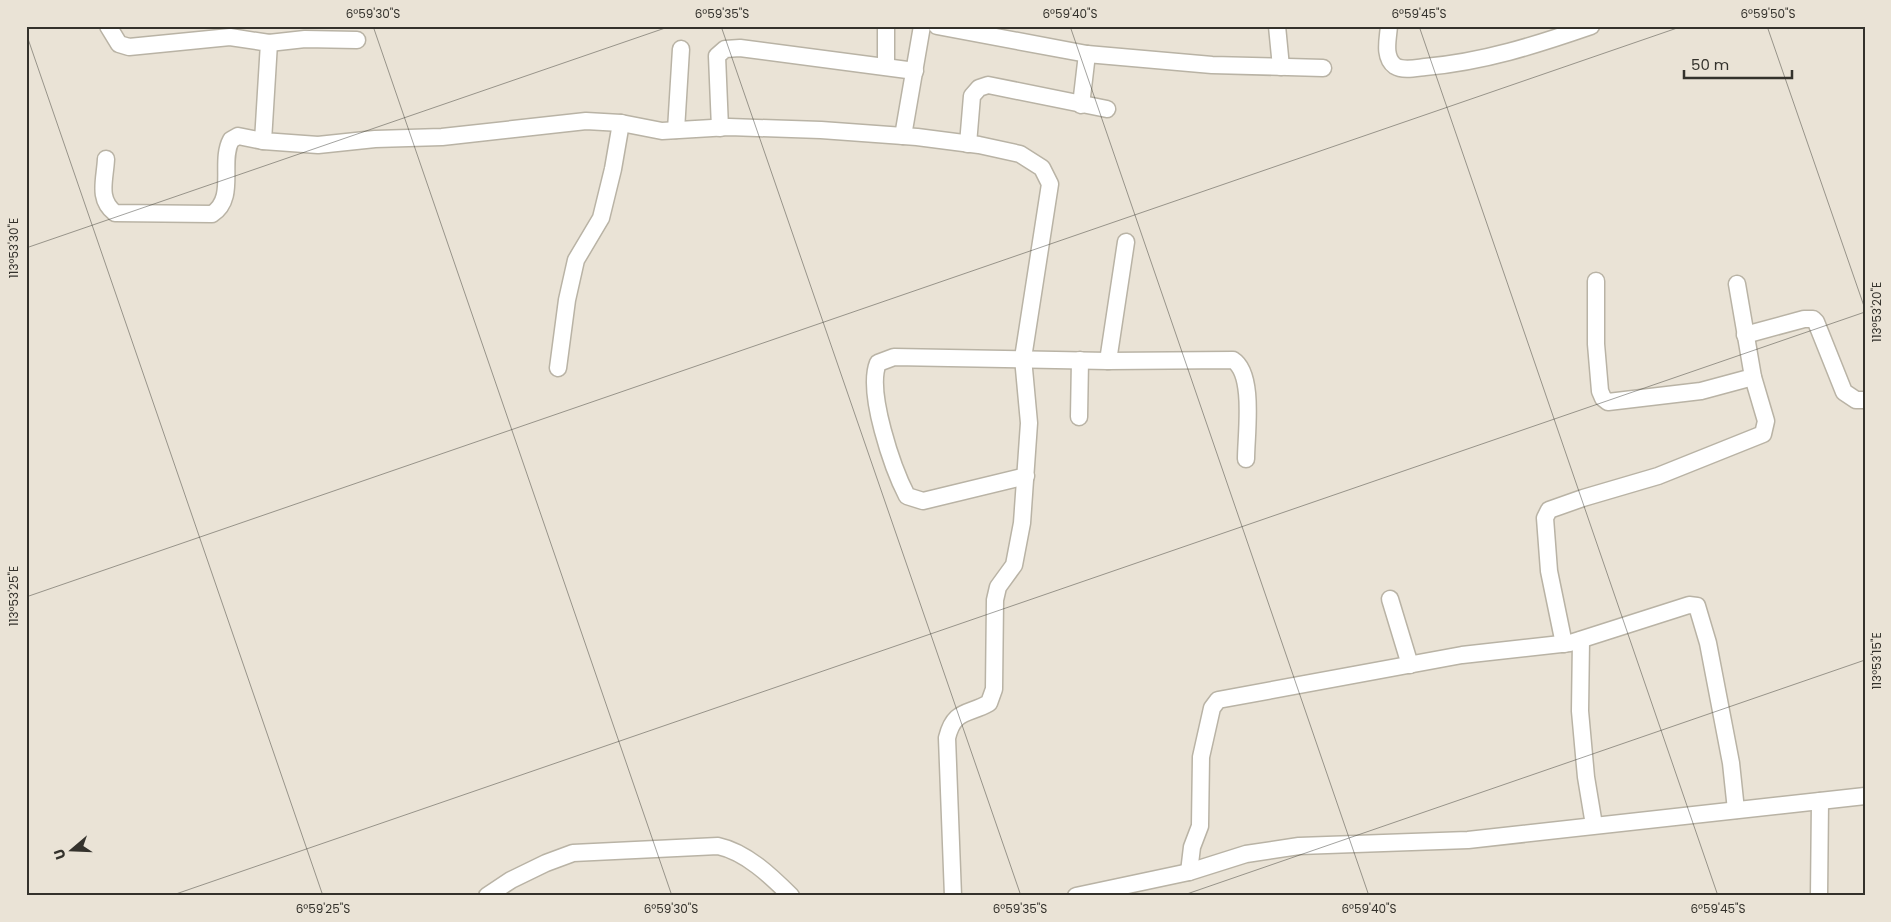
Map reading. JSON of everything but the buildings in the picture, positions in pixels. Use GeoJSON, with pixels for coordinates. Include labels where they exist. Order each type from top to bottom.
{"type":"FeatureCollection","features":[{"type":"Feature","properties":{"kind":"street"},"geometry":{"type":"LineString","coordinates":[[108,26],[119,44],[128,47],[230,37],[269,42],[305,39],[357,40]]}},
{"type":"Feature","properties":{"kind":"street"},"geometry":{"type":"LineString","coordinates":[[886,26],[886,66]]}},
{"type":"Feature","properties":{"kind":"street"},"geometry":{"type":"LineString","coordinates":[[903,136],[922,26]]}},
{"type":"Feature","properties":{"kind":"street"},"geometry":{"type":"LineString","coordinates":[[937,26],[1087,54],[1212,66],[1323,68]]}},
{"type":"Feature","properties":{"kind":"street"},"geometry":{"type":"LineString","coordinates":[[1277,26],[1281,67]]}},
{"type":"Feature","properties":{"kind":"street"},"geometry":{"type":"LineString","coordinates":[[1389,26],[1387,48],[1390,60],[1397,67],[1410,69],[1465,64],[1527,48],[1591,26]]}},
{"type":"Feature","properties":{"kind":"street"},"geometry":{"type":"LineString","coordinates":[[263,141],[269,42]]}},
{"type":"Feature","properties":{"kind":"street"},"geometry":{"type":"LineString","coordinates":[[720,128],[717,56],[725,49],[740,48],[915,71]]}},
{"type":"Feature","properties":{"kind":"street"},"geometry":{"type":"LineString","coordinates":[[676,130],[681,49]]}},
{"type":"Feature","properties":{"kind":"street"},"geometry":{"type":"LineString","coordinates":[[1081,104],[1087,54]]}},
{"type":"Feature","properties":{"kind":"street"},"geometry":{"type":"LineString","coordinates":[[968,144],[972,96],[979,88],[988,86],[1107,109]]}},
{"type":"Feature","properties":{"kind":"street"},"geometry":{"type":"LineString","coordinates":[[106,159],[103,198],[106,206],[115,213],[212,214],[220,209],[225,199],[231,140],[238,136],[263,141],[318,145],[375,139],[442,137],[586,122],[621,123],[662,131],[720,128],[821,130],[903,136],[968,144],[1020,154],[1042,168],[1050,184],[1023,358],[1029,423],[1022,523],[1014,566],[998,587],[995,600],[994,689],[989,703],[963,713],[952,721],[947,738],[953,896]]}},
{"type":"Feature","properties":{"kind":"street"},"geometry":{"type":"LineString","coordinates":[[558,368],[567,300],[576,260],[600,218],[613,169],[621,123]]}},
{"type":"Feature","properties":{"kind":"street"},"geometry":{"type":"LineString","coordinates":[[1108,361],[1126,242]]}},
{"type":"Feature","properties":{"kind":"street"},"geometry":{"type":"LineString","coordinates":[[1596,281],[1596,344],[1600,391],[1603,398],[1608,402],[1701,392],[1753,377]]}},
{"type":"Feature","properties":{"kind":"street"},"geometry":{"type":"LineString","coordinates":[[1564,644],[1549,571],[1545,518],[1549,510],[1658,476],[1763,434],[1766,420],[1753,377],[1736,284]]}},
{"type":"Feature","properties":{"kind":"street"},"geometry":{"type":"LineString","coordinates":[[1746,334],[1804,319],[1813,320],[1816,322],[1844,392],[1856,400],[1865,400]]}},
{"type":"Feature","properties":{"kind":"street"},"geometry":{"type":"LineString","coordinates":[[1026,476],[923,501],[907,496],[895,467],[879,414],[874,372],[878,363],[894,357],[1108,361],[1233,360],[1239,364],[1247,382],[1246,459]]}},
{"type":"Feature","properties":{"kind":"street"},"geometry":{"type":"LineString","coordinates":[[1078,417],[1080,360]]}},
{"type":"Feature","properties":{"kind":"street"},"geometry":{"type":"LineString","coordinates":[[1390,598],[1410,665]]}},
{"type":"Feature","properties":{"kind":"street"},"geometry":{"type":"LineString","coordinates":[[1189,872],[1192,848],[1200,826],[1201,757],[1214,703],[1227,698],[1462,655],[1564,644],[1689,605],[1697,606],[1709,652],[1731,763],[1736,810]]}},
{"type":"Feature","properties":{"kind":"street"},"geometry":{"type":"LineString","coordinates":[[1581,640],[1580,711],[1586,777],[1594,826]]}},
{"type":"Feature","properties":{"kind":"street"},"geometry":{"type":"LineString","coordinates":[[1076,896],[1189,872],[1246,854],[1300,846],[1421,843],[1865,796]]}},
{"type":"Feature","properties":{"kind":"street"},"geometry":{"type":"LineString","coordinates":[[1819,896],[1820,801]]}},
{"type":"Feature","properties":{"kind":"street"},"geometry":{"type":"LineString","coordinates":[[487,896],[511,880],[573,853],[718,846],[729,848],[771,876],[791,896]]}}]}
